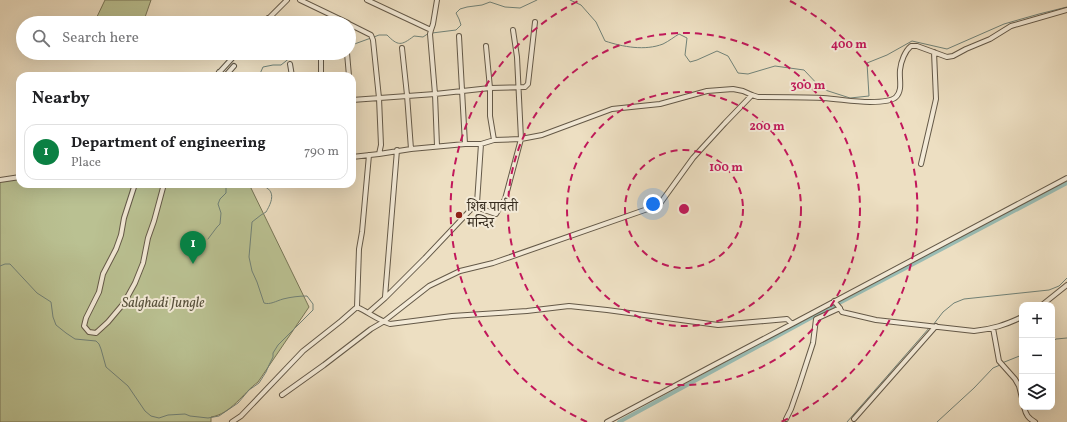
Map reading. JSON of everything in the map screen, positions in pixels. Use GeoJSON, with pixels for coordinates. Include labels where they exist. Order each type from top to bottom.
{"type":"FeatureCollection","features":[{"type":"Feature","properties":{"kind":"street"},"geometry":{"type":"LineString","coordinates":[[270,16],[287,0]]}},
{"type":"Feature","properties":{"kind":"street"},"geometry":{"type":"LineString","coordinates":[[300,0],[333,16]]}},
{"type":"Feature","properties":{"kind":"street"},"geometry":{"type":"LineString","coordinates":[[367,0],[430,32]]}},
{"type":"Feature","properties":{"kind":"street"},"geometry":{"type":"LineString","coordinates":[[432,0],[437,1],[430,32],[437,146]]}},
{"type":"Feature","properties":{"kind":"street"},"geometry":{"type":"LineString","coordinates":[[356,157],[397,150],[481,144],[494,140],[521,139],[542,135],[612,109],[660,104],[707,91],[733,89],[758,97],[824,98],[870,102],[891,100],[899,94],[900,70],[903,58],[906,50],[912,46],[917,46],[947,56],[953,56],[990,39],[1010,26],[1067,10]]}},
{"type":"Feature","properties":{"kind":"street"},"geometry":{"type":"LineString","coordinates":[[356,100],[490,88],[525,87],[528,84],[535,22]]}},
{"type":"Feature","properties":{"kind":"street"},"geometry":{"type":"LineString","coordinates":[[356,27],[371,35],[373,40],[379,98],[381,145],[379,154]]}},
{"type":"Feature","properties":{"kind":"street"},"geometry":{"type":"LineString","coordinates":[[474,206],[496,214],[505,199],[521,139],[517,57],[513,30]]}},
{"type":"Feature","properties":{"kind":"street"},"geometry":{"type":"LineString","coordinates":[[459,36],[465,144]]}},
{"type":"Feature","properties":{"kind":"street"},"geometry":{"type":"LineString","coordinates":[[486,46],[490,88],[490,116],[494,140]]}},
{"type":"Feature","properties":{"kind":"street"},"geometry":{"type":"LineString","coordinates":[[402,48],[407,95],[410,149]]}},
{"type":"Feature","properties":{"kind":"street"},"geometry":{"type":"LineString","coordinates":[[921,164],[936,99],[934,52]]}},
{"type":"Feature","properties":{"kind":"street"},"geometry":{"type":"LineString","coordinates":[[219,72],[230,60]]}},
{"type":"Feature","properties":{"kind":"street"},"geometry":{"type":"LineString","coordinates":[[321,60],[321,72]]}},
{"type":"Feature","properties":{"kind":"street"},"geometry":{"type":"LineString","coordinates":[[348,60],[349,72]]}},
{"type":"Feature","properties":{"kind":"street"},"geometry":{"type":"LineString","coordinates":[[290,64],[291,72]]}},
{"type":"Feature","properties":{"kind":"street"},"geometry":{"type":"LineString","coordinates":[[229,72],[234,66]]}},
{"type":"Feature","properties":{"kind":"street"},"geometry":{"type":"LineString","coordinates":[[282,395],[324,365],[371,328],[383,322],[429,286],[460,271],[493,263],[659,205],[693,158],[752,95]]}},
{"type":"Feature","properties":{"kind":"street"},"geometry":{"type":"LineString","coordinates":[[369,312],[425,258],[477,203],[481,144]]}},
{"type":"Feature","properties":{"kind":"street"},"geometry":{"type":"LineString","coordinates":[[385,298],[397,150]]}},
{"type":"Feature","properties":{"kind":"street"},"geometry":{"type":"LineString","coordinates":[[232,422],[241,416],[303,351],[357,307],[359,249],[369,155]]}},
{"type":"Feature","properties":{"kind":"street"},"geometry":{"type":"LineString","coordinates":[[0,180],[16,178]]}},
{"type":"Feature","properties":{"kind":"street"},"geometry":{"type":"LineString","coordinates":[[786,419],[799,386],[812,343],[816,319],[837,305],[1067,178]]}},
{"type":"Feature","properties":{"kind":"street"},"geometry":{"type":"LineString","coordinates":[[133,188],[119,242],[103,274],[99,292],[86,318],[84,326],[88,332],[96,332],[108,322],[124,303],[135,283],[143,263],[148,238],[163,188]]}},
{"type":"Feature","properties":{"kind":"street"},"geometry":{"type":"LineString","coordinates":[[1046,302],[1067,285]]}},
{"type":"Feature","properties":{"kind":"street"},"geometry":{"type":"LineString","coordinates":[[607,422],[792,324],[837,305]]}},
{"type":"Feature","properties":{"kind":"street"},"geometry":{"type":"LineString","coordinates":[[837,305],[842,312],[876,320],[974,331],[1002,326],[1019,319]]}},
{"type":"Feature","properties":{"kind":"street"},"geometry":{"type":"LineString","coordinates":[[357,307],[369,312],[383,322],[390,324],[452,316],[528,311],[569,306],[718,325],[787,319],[792,324]]}},
{"type":"Feature","properties":{"kind":"street"},"geometry":{"type":"LineString","coordinates":[[854,419],[933,326]]}},
{"type":"Feature","properties":{"kind":"street"},"geometry":{"type":"LineString","coordinates":[[993,328],[999,361],[1010,372],[1019,386]]}},
{"type":"Feature","properties":{"kind":"street"},"geometry":{"type":"LineString","coordinates":[[1025,410],[1029,418],[1035,422]]}},
{"type":"Feature","properties":{"kind":"green space"},"geometry":{"type":"Polygon","coordinates":[[[105,0],[151,0],[145,16],[97,16],[105,0]]]}},
{"type":"Feature","properties":{"kind":"green space","name":"Salghadi Jungle"},"geometry":{"type":"Polygon","coordinates":[[[16,178],[16,188],[251,188],[309,307],[258,382],[231,408],[211,417],[211,422],[0,422],[0,181],[16,178]]]}},
{"type":"Feature","properties":{"kind":"waterway"},"geometry":{"type":"LineString","coordinates":[[432,33],[456,30],[461,25],[456,13],[460,9],[490,2],[505,7],[520,8],[537,0]]}},
{"type":"Feature","properties":{"kind":"waterway"},"geometry":{"type":"LineString","coordinates":[[570,0],[581,5],[596,22],[605,41],[619,45],[641,48],[663,44],[679,34],[687,38],[685,55],[690,62],[717,51],[728,56],[738,73],[748,74],[775,66],[804,70],[822,89],[850,98],[869,96],[867,63],[887,55],[912,41],[947,49],[1004,24],[1067,7]]}},
{"type":"Feature","properties":{"kind":"waterway"},"geometry":{"type":"LineString","coordinates":[[374,37],[379,35],[387,35],[397,43],[403,43],[414,36],[423,37],[429,33]]}},
{"type":"Feature","properties":{"kind":"waterway"},"geometry":{"type":"LineString","coordinates":[[356,43],[371,38]]}},
{"type":"Feature","properties":{"kind":"waterway"},"geometry":{"type":"LineString","coordinates":[[261,72],[263,67],[281,65],[287,60]]}},
{"type":"Feature","properties":{"kind":"waterway"},"geometry":{"type":"LineString","coordinates":[[619,422],[807,320],[1067,183]]}},
{"type":"Feature","properties":{"kind":"waterway"},"geometry":{"type":"LineString","coordinates":[[208,239],[220,224],[221,213],[218,204],[220,199],[226,193],[226,188]]}},
{"type":"Feature","properties":{"kind":"waterway"},"geometry":{"type":"LineString","coordinates":[[0,266],[10,264],[37,293],[51,302],[53,317],[56,325],[66,333],[75,339],[96,341],[101,349],[106,367],[128,386],[145,411],[151,416],[159,418],[168,415],[185,414],[208,418],[219,416],[238,403],[249,390],[259,383],[266,372],[273,357],[273,353],[278,345],[313,310],[313,304],[307,296],[292,297],[271,303],[264,303],[252,271],[249,257],[252,222],[266,212],[272,196],[270,190],[267,188]]}},
{"type":"Feature","properties":{"kind":"waterway"},"geometry":{"type":"LineString","coordinates":[[933,325],[943,312],[954,303],[964,299],[1049,290],[1059,286],[1067,278]]}},
{"type":"Feature","properties":{"kind":"waterway"},"geometry":{"type":"LineString","coordinates":[[847,422],[930,327]]}},
{"type":"Feature","properties":{"kind":"waterway"},"geometry":{"type":"LineString","coordinates":[[1055,340],[1067,338]]}},
{"type":"Feature","properties":{"kind":"waterway"},"geometry":{"type":"LineString","coordinates":[[1002,363],[1019,356]]}},
{"type":"Feature","properties":{"kind":"waterway"},"geometry":{"type":"LineString","coordinates":[[937,422],[974,388],[993,368],[1000,365]]}},
{"type":"Feature","properties":{"kind":"place","name":"शिब पार्वती मन्दिर"},"geometry":{"type":"Point","coordinates":[459,215]}},
{"type":"Feature","properties":{"kind":"place","name":"Department of engineering"},"geometry":{"type":"Point","coordinates":[193,264]}}]}
